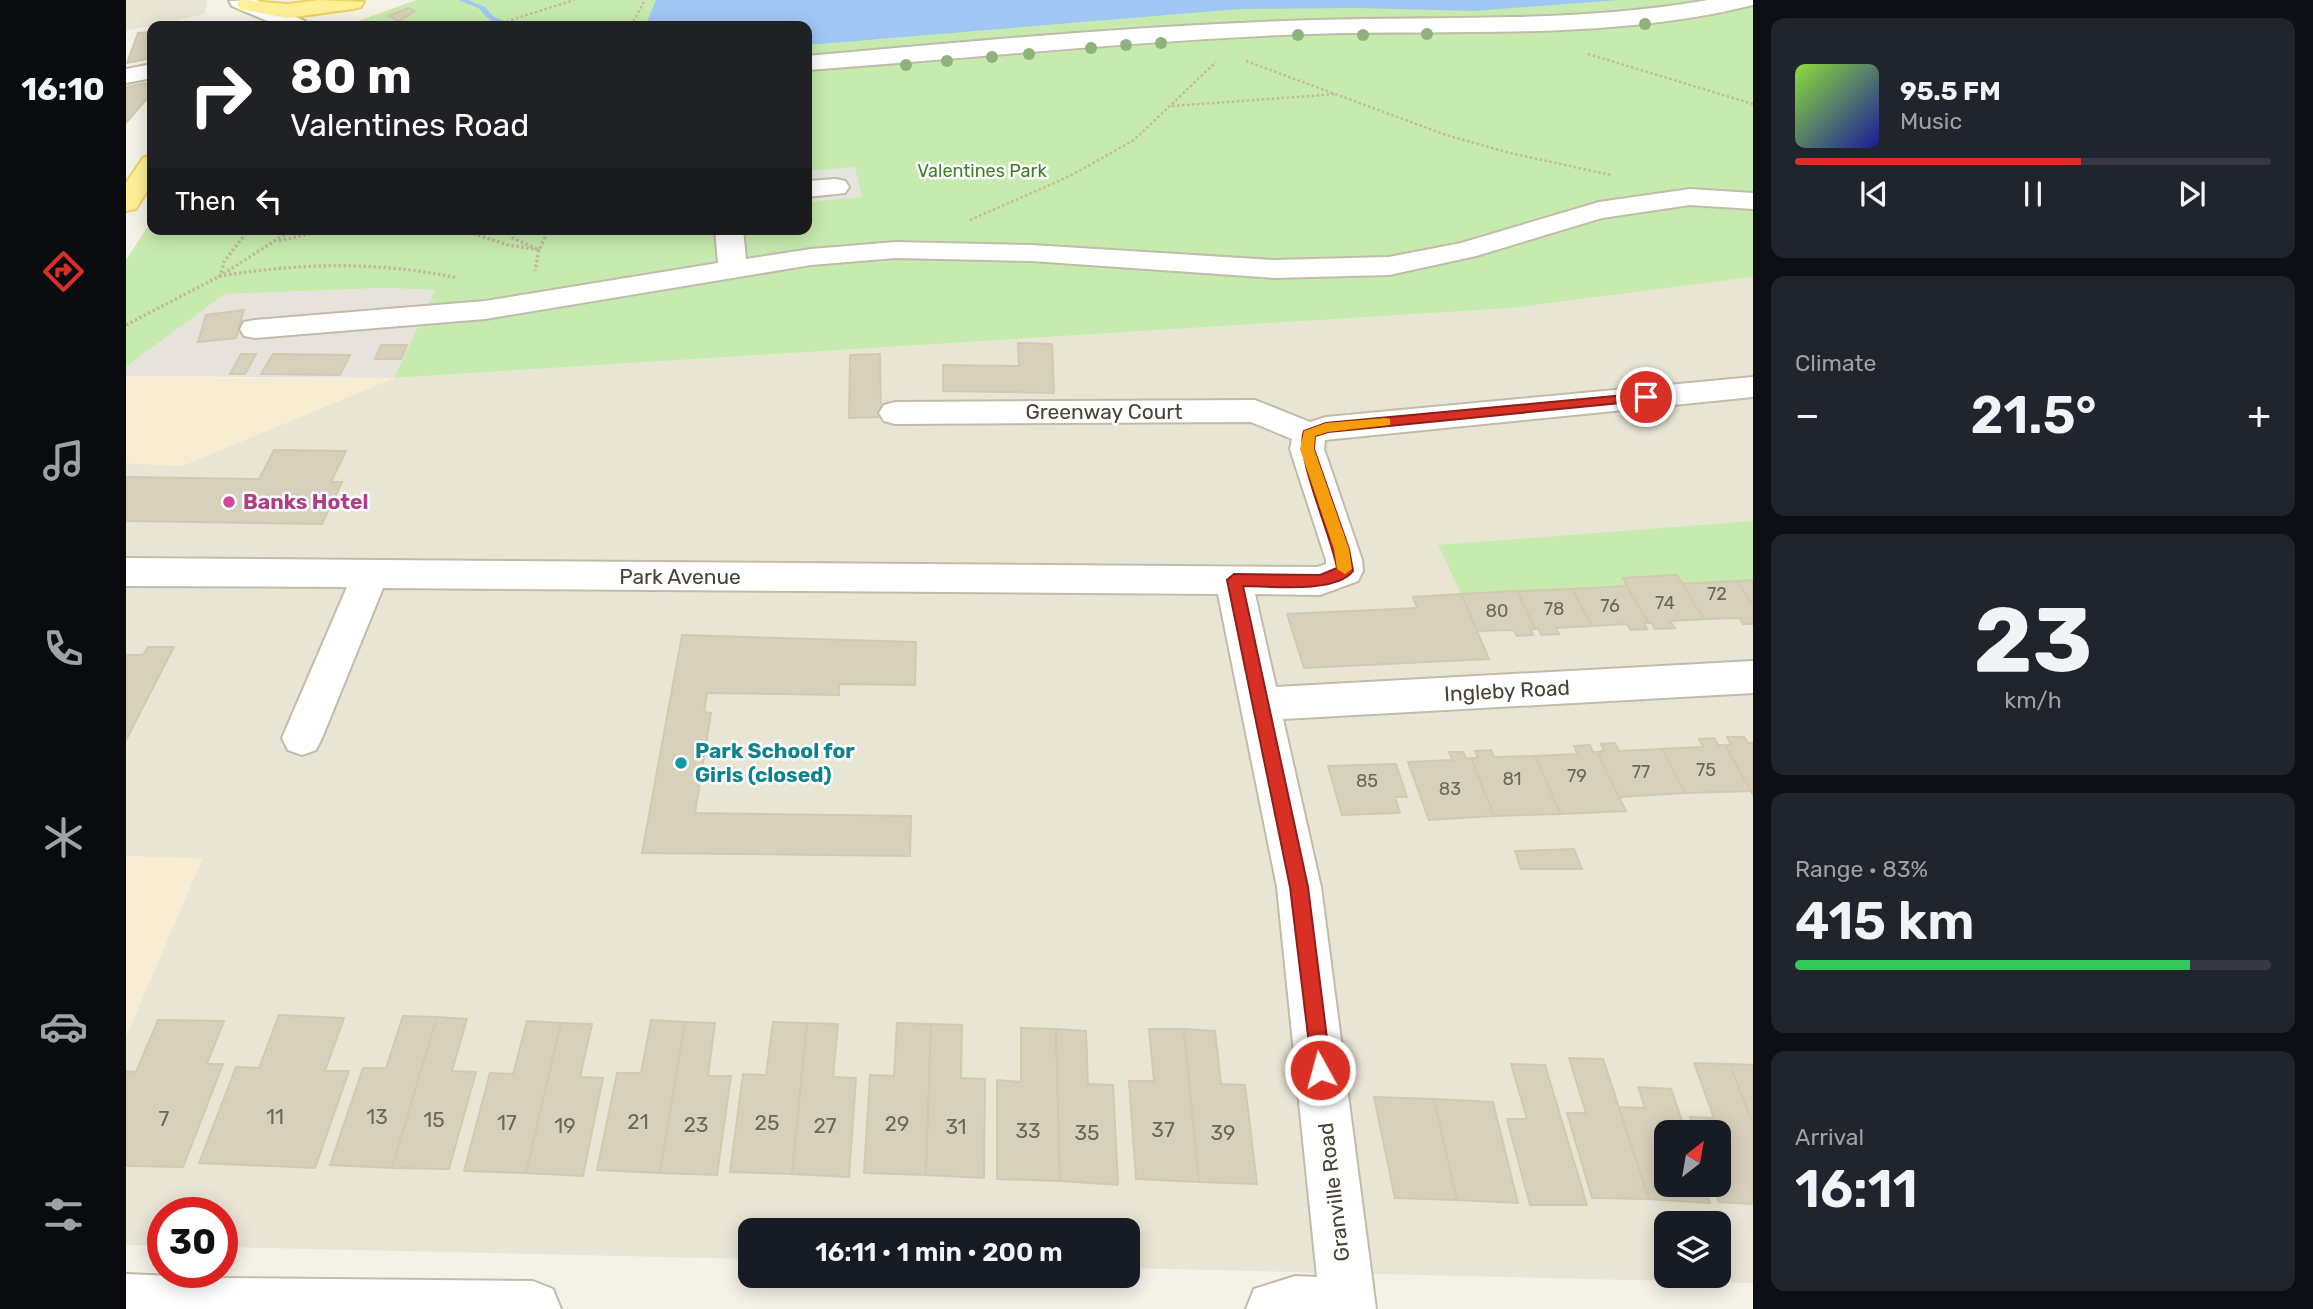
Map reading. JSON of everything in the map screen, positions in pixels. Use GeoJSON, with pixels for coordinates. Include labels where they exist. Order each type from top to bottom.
{"type":"FeatureCollection","features":[{"type":"Feature","properties":{"kind":"main road"},"geometry":{"type":"LineString","coordinates":[[243,2],[287,11],[364,2]]}},
{"type":"Feature","properties":{"kind":"main road"},"geometry":{"type":"LineString","coordinates":[[309,21],[364,2]]}},
{"type":"Feature","properties":{"kind":"main road"},"geometry":{"type":"LineString","coordinates":[[330,21],[364,2]]}},
{"type":"Feature","properties":{"kind":"main road"},"geometry":{"type":"LineString","coordinates":[[126,203],[147,171]]}},
{"type":"Feature","properties":{"kind":"street"},"geometry":{"type":"LineString","coordinates":[[812,63],[1101,37],[1559,22],[1682,11],[1750,0]]}},
{"type":"Feature","properties":{"kind":"street"},"geometry":{"type":"LineString","coordinates":[[255,21],[237,4],[243,2],[283,21]]}},
{"type":"Feature","properties":{"kind":"street"},"geometry":{"type":"LineString","coordinates":[[126,76],[147,72]]}},
{"type":"Feature","properties":{"kind":"street"},"geometry":{"type":"LineString","coordinates":[[812,189],[836,187]]}},
{"type":"Feature","properties":{"kind":"street"},"geometry":{"type":"LineString","coordinates":[[255,329],[485,310],[811,257],[896,250],[1032,253],[1274,269],[1389,266],[1466,250],[1599,210],[1690,197],[1753,201]]}},
{"type":"Feature","properties":{"kind":"street"},"geometry":{"type":"LineString","coordinates":[[730,235],[733,269]]}},
{"type":"Feature","properties":{"kind":"street"},"geometry":{"type":"LineString","coordinates":[[1309,434],[1326,428],[1753,387]]}},
{"type":"Feature","properties":{"kind":"street","name":"Greenway Court"},"geometry":{"type":"LineString","coordinates":[[895,412],[1255,411],[1309,434]]}},
{"type":"Feature","properties":{"kind":"street","name":"Park Avenue"},"geometry":{"type":"LineString","coordinates":[[126,572],[1320,580],[1335,577],[1345,571],[1341,549],[1307,449],[1309,434]]}},
{"type":"Feature","properties":{"kind":"street"},"geometry":{"type":"LineString","coordinates":[[302,738],[370,575]]}},
{"type":"Feature","properties":{"kind":"street","name":"Granville Road"},"geometry":{"type":"LineString","coordinates":[[1234,580],[1299,887],[1348,1307]]}},
{"type":"Feature","properties":{"kind":"street","name":"Ingleby Road"},"geometry":{"type":"LineString","coordinates":[[1261,704],[1753,677]]}},
{"type":"Feature","properties":{"kind":"street"},"geometry":{"type":"LineString","coordinates":[[126,1302],[220,1308],[533,1309]]}},
{"type":"Feature","properties":{"kind":"street"},"geometry":{"type":"LineString","coordinates":[[1274,1309],[1294,1304],[1348,1307]]}},
{"type":"Feature","properties":{"kind":"path"},"geometry":{"type":"LineString","coordinates":[[512,21],[574,0]]}},
{"type":"Feature","properties":{"kind":"path"},"geometry":{"type":"LineString","coordinates":[[634,21],[645,0]]}},
{"type":"Feature","properties":{"kind":"path"},"geometry":{"type":"LineString","coordinates":[[1194,33],[1200,40],[1227,52],[1446,135],[1510,153],[1614,176]]}},
{"type":"Feature","properties":{"kind":"path"},"geometry":{"type":"LineString","coordinates":[[927,250],[926,240],[1070,176],[1134,139],[1227,52]]}},
{"type":"Feature","properties":{"kind":"path"},"geometry":{"type":"LineString","coordinates":[[1585,53],[1753,104]]}},
{"type":"Feature","properties":{"kind":"path"},"geometry":{"type":"LineString","coordinates":[[1171,106],[1340,94]]}},
{"type":"Feature","properties":{"kind":"path"},"geometry":{"type":"LineString","coordinates":[[220,276],[224,262],[244,235]]}},
{"type":"Feature","properties":{"kind":"path"},"geometry":{"type":"LineString","coordinates":[[126,325],[220,276],[284,235]]}},
{"type":"Feature","properties":{"kind":"path"},"geometry":{"type":"LineString","coordinates":[[273,243],[305,235]]}},
{"type":"Feature","properties":{"kind":"path"},"geometry":{"type":"LineString","coordinates":[[477,235],[508,245],[539,250]]}},
{"type":"Feature","properties":{"kind":"path"},"geometry":{"type":"LineString","coordinates":[[511,235],[539,250]]}},
{"type":"Feature","properties":{"kind":"path"},"geometry":{"type":"LineString","coordinates":[[534,274],[539,250],[546,235]]}},
{"type":"Feature","properties":{"kind":"path"},"geometry":{"type":"LineString","coordinates":[[220,276],[308,266],[379,265],[408,267],[466,280]]}},
{"type":"Feature","properties":{"kind":"shaded area"},"geometry":{"type":"Polygon","coordinates":[[[126,0],[207,0],[205,14],[172,21],[147,21],[147,26],[126,31],[126,0]]]}},
{"type":"Feature","properties":{"kind":"shaded area"},"geometry":{"type":"Polygon","coordinates":[[[855,167],[862,197],[812,202],[812,171],[855,167]]]}},
{"type":"Feature","properties":{"kind":"shaded area"},"geometry":{"type":"Polygon","coordinates":[[[1753,277],[1753,1283],[1731,1282],[1731,1211],[1654,1211],[1654,1281],[1140,1268],[1140,1218],[738,1218],[738,1259],[238,1247],[238,1197],[147,1197],[147,1246],[126,1245],[126,1036],[202,859],[126,856],[126,463],[182,466],[394,378],[1513,308],[1753,277]]]}},
{"type":"Feature","properties":{"kind":"shaded area"},"geometry":{"type":"Polygon","coordinates":[[[384,288],[435,290],[394,378],[126,376],[126,367],[225,294],[384,288]]]}},
{"type":"Feature","properties":{"kind":"shaded area"},"geometry":{"type":"Polygon","coordinates":[[[126,376],[394,378],[182,466],[126,463],[126,376]]]}},
{"type":"Feature","properties":{"kind":"shaded area"},"geometry":{"type":"Polygon","coordinates":[[[126,856],[202,859],[126,1036],[126,856]]]}},
{"type":"Feature","properties":{"kind":"green space","name":"Valentines Park"},"geometry":{"type":"Polygon","coordinates":[[[416,0],[1753,0],[1753,277],[1513,308],[394,378],[435,290],[384,288],[225,294],[126,367],[126,260],[147,228],[147,235],[812,235],[812,21],[359,21],[416,0]]]}},
{"type":"Feature","properties":{"kind":"green space"},"geometry":{"type":"Polygon","coordinates":[[[1753,521],[1753,580],[1682,584],[1676,575],[1623,578],[1627,586],[1461,594],[1438,545],[1753,521]]]}},
{"type":"Feature","properties":{"kind":"water"},"geometry":{"type":"Polygon","coordinates":[[[656,0],[1619,0],[1473,11],[1240,9],[812,45],[812,21],[647,21],[656,0]]]}},
{"type":"Feature","properties":{"kind":"building"},"geometry":{"type":"Polygon","coordinates":[[[408,8],[415,11],[399,21],[388,16],[408,8]]]}},
{"type":"Feature","properties":{"kind":"building"},"geometry":{"type":"Polygon","coordinates":[[[147,32],[147,59],[127,63],[138,33],[147,32]]]}},
{"type":"Feature","properties":{"kind":"building"},"geometry":{"type":"Polygon","coordinates":[[[147,84],[147,99],[126,123],[126,87],[147,84]]]}},
{"type":"Feature","properties":{"kind":"building"},"geometry":{"type":"Polygon","coordinates":[[[244,310],[236,338],[198,342],[206,315],[244,310]]]}},
{"type":"Feature","properties":{"kind":"building"},"geometry":{"type":"Polygon","coordinates":[[[1018,343],[1052,344],[1054,393],[943,391],[943,365],[1019,366],[1018,343]]]}},
{"type":"Feature","properties":{"kind":"building"},"geometry":{"type":"Polygon","coordinates":[[[381,345],[407,345],[401,359],[375,359],[381,345]]]}},
{"type":"Feature","properties":{"kind":"building"},"geometry":{"type":"Polygon","coordinates":[[[241,354],[256,354],[245,374],[230,374],[241,354]]]}},
{"type":"Feature","properties":{"kind":"building"},"geometry":{"type":"Polygon","coordinates":[[[273,354],[350,355],[340,375],[261,374],[273,354]]]}},
{"type":"Feature","properties":{"kind":"building"},"geometry":{"type":"Polygon","coordinates":[[[880,354],[881,417],[849,418],[850,355],[880,354]]]}},
{"type":"Feature","properties":{"kind":"building","name":"Banks Hotel"},"geometry":{"type":"Polygon","coordinates":[[[274,450],[346,451],[331,482],[342,482],[322,524],[126,521],[126,477],[259,479],[274,450]]]}},
{"type":"Feature","properties":{"kind":"building"},"geometry":{"type":"Polygon","coordinates":[[[1677,575],[1704,619],[1670,621],[1675,628],[1655,629],[1652,623],[1648,623],[1623,578],[1677,575]]]}},
{"type":"Feature","properties":{"kind":"building"},"geometry":{"type":"Polygon","coordinates":[[[1753,580],[1753,605],[1737,581],[1753,580]]]}},
{"type":"Feature","properties":{"kind":"building"},"geometry":{"type":"Polygon","coordinates":[[[1737,581],[1753,605],[1753,624],[1743,624],[1739,618],[1704,619],[1682,584],[1737,581]]]}},
{"type":"Feature","properties":{"kind":"building"},"geometry":{"type":"Polygon","coordinates":[[[1627,586],[1648,623],[1644,623],[1647,629],[1631,630],[1627,624],[1592,626],[1572,589],[1627,586]]]}},
{"type":"Feature","properties":{"kind":"building"},"geometry":{"type":"Polygon","coordinates":[[[1572,589],[1592,626],[1556,628],[1559,634],[1541,635],[1538,628],[1535,629],[1517,591],[1572,589]]]}},
{"type":"Feature","properties":{"kind":"building"},"geometry":{"type":"Polygon","coordinates":[[[1517,591],[1535,629],[1531,629],[1533,635],[1517,636],[1514,630],[1477,631],[1461,594],[1517,591]]]}},
{"type":"Feature","properties":{"kind":"building"},"geometry":{"type":"Polygon","coordinates":[[[1461,594],[1489,659],[1304,668],[1287,614],[1417,608],[1413,597],[1461,594]]]}},
{"type":"Feature","properties":{"kind":"building","name":"Park School for Girls (closed)"},"geometry":{"type":"Polygon","coordinates":[[[682,635],[916,642],[915,685],[839,684],[839,695],[707,693],[704,712],[711,713],[695,813],[911,816],[910,856],[642,853],[682,635]]]}},
{"type":"Feature","properties":{"kind":"building"},"geometry":{"type":"Polygon","coordinates":[[[148,647],[174,647],[126,740],[126,655],[143,655],[148,647]]]}},
{"type":"Feature","properties":{"kind":"building"},"geometry":{"type":"Polygon","coordinates":[[[1727,737],[1744,737],[1748,743],[1753,743],[1753,795],[1725,745],[1731,745],[1727,737]]]}},
{"type":"Feature","properties":{"kind":"building"},"geometry":{"type":"Polygon","coordinates":[[[1714,738],[1718,745],[1725,745],[1751,791],[1685,793],[1662,749],[1703,747],[1699,739],[1714,738]]]}},
{"type":"Feature","properties":{"kind":"building"},"geometry":{"type":"Polygon","coordinates":[[[1615,743],[1619,751],[1662,749],[1685,793],[1619,797],[1597,752],[1604,751],[1601,744],[1615,743]]]}},
{"type":"Feature","properties":{"kind":"building"},"geometry":{"type":"Polygon","coordinates":[[[1590,745],[1593,752],[1597,752],[1626,811],[1561,814],[1535,756],[1577,754],[1574,746],[1590,745]]]}},
{"type":"Feature","properties":{"kind":"building"},"geometry":{"type":"Polygon","coordinates":[[[1491,750],[1494,757],[1535,756],[1561,814],[1494,816],[1471,758],[1478,758],[1475,751],[1491,750]]]}},
{"type":"Feature","properties":{"kind":"building"},"geometry":{"type":"Polygon","coordinates":[[[1449,752],[1463,752],[1466,759],[1471,758],[1494,816],[1429,820],[1408,762],[1452,760],[1449,752]]]}},
{"type":"Feature","properties":{"kind":"building"},"geometry":{"type":"Polygon","coordinates":[[[1396,764],[1407,797],[1395,797],[1400,813],[1342,815],[1328,766],[1396,764]]]}},
{"type":"Feature","properties":{"kind":"building"},"geometry":{"type":"Polygon","coordinates":[[[1574,849],[1582,869],[1521,869],[1515,851],[1574,849]]]}},
{"type":"Feature","properties":{"kind":"building"},"geometry":{"type":"Polygon","coordinates":[[[279,1015],[344,1018],[325,1071],[349,1071],[315,1168],[199,1163],[236,1067],[259,1068],[279,1015]]]}},
{"type":"Feature","properties":{"kind":"building"},"geometry":{"type":"Polygon","coordinates":[[[403,1016],[437,1017],[392,1168],[330,1165],[363,1068],[386,1068],[403,1016]]]}},
{"type":"Feature","properties":{"kind":"building"},"geometry":{"type":"Polygon","coordinates":[[[437,1017],[467,1019],[452,1071],[476,1072],[449,1169],[392,1168],[437,1017]]]}},
{"type":"Feature","properties":{"kind":"building"},"geometry":{"type":"Polygon","coordinates":[[[158,1020],[224,1021],[207,1064],[223,1064],[183,1167],[126,1166],[126,1071],[136,1072],[158,1020]]]}},
{"type":"Feature","properties":{"kind":"building"},"geometry":{"type":"Polygon","coordinates":[[[651,1020],[685,1022],[660,1173],[597,1170],[617,1073],[641,1073],[651,1020]]]}},
{"type":"Feature","properties":{"kind":"building"},"geometry":{"type":"Polygon","coordinates":[[[527,1021],[561,1023],[526,1173],[464,1171],[490,1073],[513,1074],[527,1021]]]}},
{"type":"Feature","properties":{"kind":"building"},"geometry":{"type":"Polygon","coordinates":[[[685,1022],[715,1023],[708,1076],[731,1076],[717,1175],[660,1173],[685,1022]]]}},
{"type":"Feature","properties":{"kind":"building"},"geometry":{"type":"Polygon","coordinates":[[[773,1022],[807,1023],[792,1174],[730,1172],[743,1074],[766,1075],[773,1022]]]}},
{"type":"Feature","properties":{"kind":"building"},"geometry":{"type":"Polygon","coordinates":[[[561,1023],[592,1024],[580,1077],[603,1078],[583,1176],[526,1173],[561,1023]]]}},
{"type":"Feature","properties":{"kind":"building"},"geometry":{"type":"Polygon","coordinates":[[[807,1023],[838,1024],[833,1077],[856,1078],[849,1177],[792,1174],[807,1023]]]}},
{"type":"Feature","properties":{"kind":"building"},"geometry":{"type":"Polygon","coordinates":[[[897,1023],[931,1024],[926,1175],[864,1173],[870,1075],[894,1076],[897,1023]]]}},
{"type":"Feature","properties":{"kind":"building"},"geometry":{"type":"Polygon","coordinates":[[[931,1024],[962,1025],[961,1078],[985,1079],[984,1178],[926,1175],[931,1024]]]}},
{"type":"Feature","properties":{"kind":"building"},"geometry":{"type":"Polygon","coordinates":[[[1021,1028],[1056,1029],[1060,1181],[997,1179],[997,1080],[1021,1082],[1021,1028]]]}},
{"type":"Feature","properties":{"kind":"building"},"geometry":{"type":"Polygon","coordinates":[[[1056,1029],[1086,1031],[1088,1084],[1113,1085],[1118,1185],[1060,1181],[1056,1029]]]}},
{"type":"Feature","properties":{"kind":"building"},"geometry":{"type":"Polygon","coordinates":[[[1149,1029],[1184,1029],[1199,1182],[1136,1179],[1129,1081],[1154,1081],[1149,1029]]]}},
{"type":"Feature","properties":{"kind":"building"},"geometry":{"type":"Polygon","coordinates":[[[1184,1029],[1215,1031],[1221,1084],[1245,1085],[1257,1184],[1199,1182],[1184,1029]]]}},
{"type":"Feature","properties":{"kind":"building"},"geometry":{"type":"Polygon","coordinates":[[[1569,1058],[1603,1059],[1649,1199],[1592,1198],[1567,1113],[1586,1113],[1569,1058]]]}},
{"type":"Feature","properties":{"kind":"building"},"geometry":{"type":"Polygon","coordinates":[[[1694,1063],[1730,1064],[1753,1124],[1753,1204],[1719,1202],[1717,1197],[1731,1197],[1731,1120],[1691,1120],[1690,1117],[1714,1118],[1694,1063]]]}},
{"type":"Feature","properties":{"kind":"building"},"geometry":{"type":"Polygon","coordinates":[[[1511,1064],[1545,1065],[1587,1205],[1530,1205],[1507,1119],[1527,1119],[1511,1064]]]}},
{"type":"Feature","properties":{"kind":"building"},"geometry":{"type":"Polygon","coordinates":[[[1730,1064],[1753,1065],[1753,1124],[1730,1064]]]}},
{"type":"Feature","properties":{"kind":"building"},"geometry":{"type":"Polygon","coordinates":[[[1638,1087],[1671,1089],[1682,1120],[1654,1120],[1654,1197],[1708,1197],[1710,1203],[1649,1199],[1619,1107],[1645,1108],[1638,1087]]]}},
{"type":"Feature","properties":{"kind":"building"},"geometry":{"type":"Polygon","coordinates":[[[1374,1097],[1434,1099],[1457,1200],[1395,1198],[1374,1097]]]}},
{"type":"Feature","properties":{"kind":"building"},"geometry":{"type":"Polygon","coordinates":[[[1434,1099],[1493,1102],[1518,1203],[1457,1200],[1434,1099]]]}},
{"type":"Feature","properties":{"kind":"waterway"},"geometry":{"type":"LineString","coordinates":[[462,0],[483,8],[488,16],[499,21]]}},
{"type":"Feature","properties":{"kind":"slow traffic"},"geometry":{"type":"LineString","coordinates":[[1345,569],[1341,549],[1307,449],[1309,434],[1326,428],[1385,422]]}},
{"type":"Feature","properties":{"kind":"place","name":"Banks Hotel"},"geometry":{"type":"Point","coordinates":[229,502]}},
{"type":"Feature","properties":{"kind":"place","name":"Park School for Girls (closed)"},"geometry":{"type":"Point","coordinates":[681,763]}},
{"type":"Feature","properties":{"kind":"route"},"geometry":{"type":"LineString","coordinates":[[1320,1070],[1299,887],[1234,580],[1320,580],[1335,577],[1345,571],[1341,549],[1307,449],[1309,434],[1326,428],[1646,397]]}}]}
